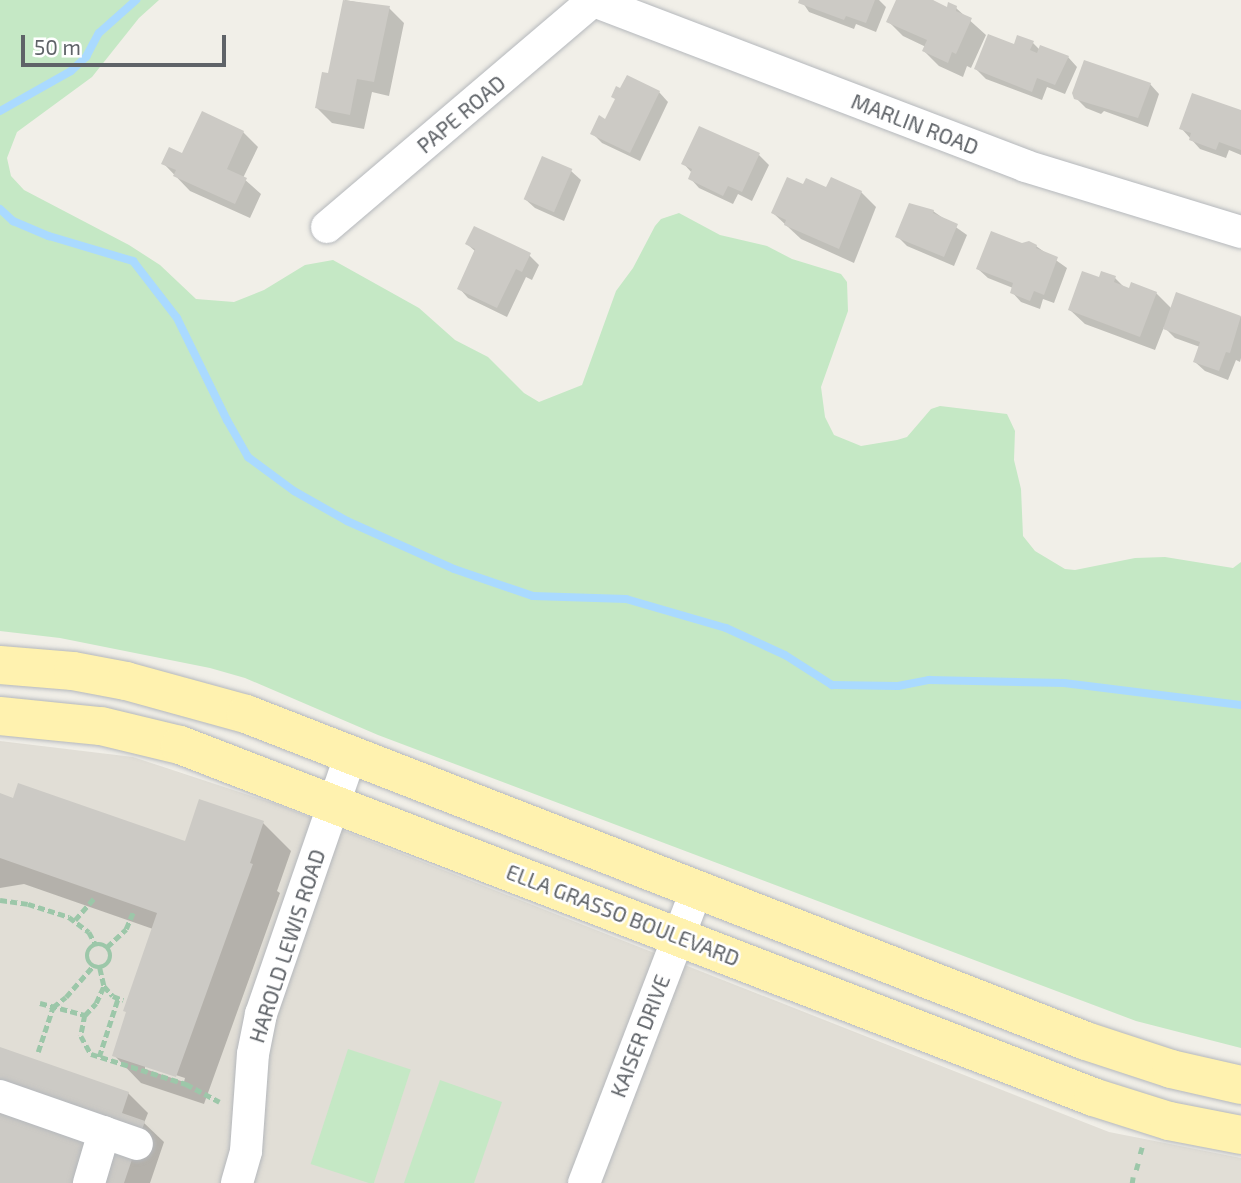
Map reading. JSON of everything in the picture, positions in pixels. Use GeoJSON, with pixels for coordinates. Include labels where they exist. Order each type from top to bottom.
{"type":"FeatureCollection","features":[{"type":"Feature","properties":{"kind":"main road"},"geometry":{"type":"LineString","coordinates":[[0,665],[87,673],[159,688],[246,714],[1123,1054],[1171,1069],[1241,1085]]}},
{"type":"Feature","properties":{"kind":"main road","name":"ELLA GRASSO BOULEVARD"},"geometry":{"type":"LineString","coordinates":[[0,716],[60,720],[133,732],[217,758],[1114,1105],[1169,1121],[1241,1135]]}},
{"type":"Feature","properties":{"kind":"street","name":"PAPE ROAD"},"geometry":{"type":"LineString","coordinates":[[327,227],[594,1]]}},
{"type":"Feature","properties":{"kind":"street","name":"MARLIN ROAD"},"geometry":{"type":"LineString","coordinates":[[594,1],[1024,166],[1241,232]]}},
{"type":"Feature","properties":{"kind":"street","name":"HAROLD LEWIS ROAD"},"geometry":{"type":"LineString","coordinates":[[237,1183],[246,1151],[253,1054],[261,1014],[351,754]]}},
{"type":"Feature","properties":{"kind":"street","name":"KAISER DRIVE"},"geometry":{"type":"LineString","coordinates":[[584,1183],[697,889]]}},
{"type":"Feature","properties":{"kind":"street"},"geometry":{"type":"LineString","coordinates":[[0,1096],[137,1144]]}},
{"type":"Feature","properties":{"kind":"street"},"geometry":{"type":"LineString","coordinates":[[89,1183],[104,1132]]}},
{"type":"Feature","properties":{"kind":"path"},"geometry":{"type":"LineString","coordinates":[[75,920],[95,897]]}},
{"type":"Feature","properties":{"kind":"path"},"geometry":{"type":"LineString","coordinates":[[0,900],[40,907],[75,920],[89,932],[96,945]]}},
{"type":"Feature","properties":{"kind":"path"},"geometry":{"type":"LineString","coordinates":[[107,947],[125,929],[134,910]]}},
{"type":"Feature","properties":{"kind":"path"},"geometry":{"type":"LineString","coordinates":[[96,945],[107,947]]}},
{"type":"Feature","properties":{"kind":"path"},"geometry":{"type":"LineString","coordinates":[[93,966],[88,953],[96,945]]}},
{"type":"Feature","properties":{"kind":"path"},"geometry":{"type":"LineString","coordinates":[[93,966],[100,968],[107,965],[111,958],[107,947]]}},
{"type":"Feature","properties":{"kind":"path"},"geometry":{"type":"LineString","coordinates":[[38,1052],[53,1007],[66,997],[93,966]]}},
{"type":"Feature","properties":{"kind":"path"},"geometry":{"type":"LineString","coordinates":[[100,968],[104,986],[96,1003],[85,1014],[83,1044],[91,1054],[186,1084],[220,1102]]}},
{"type":"Feature","properties":{"kind":"path"},"geometry":{"type":"LineString","coordinates":[[99,1057],[121,999],[104,986]]}},
{"type":"Feature","properties":{"kind":"path"},"geometry":{"type":"LineString","coordinates":[[40,1003],[85,1014]]}},
{"type":"Feature","properties":{"kind":"path"},"geometry":{"type":"LineString","coordinates":[[1140,1154],[1142,1147]]}},
{"type":"Feature","properties":{"kind":"path"},"geometry":{"type":"LineString","coordinates":[[1136,1170],[1138,1163]]}},
{"type":"Feature","properties":{"kind":"shaded area"},"geometry":{"type":"Polygon","coordinates":[[[0,741],[133,757],[276,804],[1109,1132],[1241,1158],[1241,1183],[0,1183],[0,741]]]}},
{"type":"Feature","properties":{"kind":"green space"},"geometry":{"type":"Polygon","coordinates":[[[0,0],[159,0],[139,18],[92,77],[17,132],[7,158],[11,176],[24,190],[129,245],[160,265],[196,299],[234,302],[264,290],[305,265],[333,260],[419,308],[455,340],[488,357],[524,393],[539,402],[582,385],[616,291],[633,268],[655,226],[661,219],[679,213],[720,235],[767,246],[792,259],[841,274],[847,282],[848,311],[821,387],[825,417],[834,435],[861,446],[897,440],[907,437],[931,409],[940,406],[1007,414],[1015,431],[1014,460],[1021,489],[1023,536],[1035,551],[1065,569],[1075,570],[1135,558],[1165,557],[1233,568],[1241,562],[1241,1048],[1136,1021],[378,735],[245,678],[210,668],[60,638],[0,631],[0,0]]]}},
{"type":"Feature","properties":{"kind":"green space"},"geometry":{"type":"Polygon","coordinates":[[[348,1049],[411,1069],[374,1183],[311,1164],[348,1049]]]}},
{"type":"Feature","properties":{"kind":"green space"},"geometry":{"type":"Polygon","coordinates":[[[440,1080],[502,1102],[474,1183],[404,1183],[440,1080]]]}},
{"type":"Feature","properties":{"kind":"building"},"geometry":{"type":"Polygon","coordinates":[[[343,0],[390,6],[374,82],[357,79],[350,115],[315,108],[322,72],[328,73],[343,0]]]}},
{"type":"Feature","properties":{"kind":"building"},"geometry":{"type":"Polygon","coordinates":[[[799,0],[875,0],[866,23],[846,16],[844,20],[798,3],[799,0]]]}},
{"type":"Feature","properties":{"kind":"building"},"geometry":{"type":"Polygon","coordinates":[[[896,0],[933,0],[947,7],[948,2],[957,6],[956,11],[972,18],[956,54],[952,52],[948,63],[922,51],[927,40],[886,22],[896,0]]]}},
{"type":"Feature","properties":{"kind":"building"},"geometry":{"type":"Polygon","coordinates":[[[988,34],[1014,44],[1017,35],[1034,41],[1030,50],[1037,53],[1040,45],[1069,56],[1055,85],[1037,78],[1032,92],[974,69],[988,34]]]}},
{"type":"Feature","properties":{"kind":"building"},"geometry":{"type":"Polygon","coordinates":[[[1084,60],[1151,83],[1138,118],[1074,99],[1072,93],[1084,60]]]}},
{"type":"Feature","properties":{"kind":"building"},"geometry":{"type":"Polygon","coordinates":[[[627,75],[660,91],[630,153],[590,134],[599,115],[605,119],[615,99],[611,97],[616,86],[620,88],[627,75]]]}},
{"type":"Feature","properties":{"kind":"building"},"geometry":{"type":"Polygon","coordinates":[[[1192,93],[1241,110],[1241,150],[1219,142],[1216,150],[1189,140],[1191,133],[1179,129],[1192,93]]]}},
{"type":"Feature","properties":{"kind":"building"},"geometry":{"type":"Polygon","coordinates":[[[202,111],[244,131],[227,169],[247,178],[235,204],[173,176],[176,170],[161,164],[169,147],[182,153],[202,111]]]}},
{"type":"Feature","properties":{"kind":"building"},"geometry":{"type":"Polygon","coordinates":[[[699,126],[760,153],[742,192],[728,186],[723,196],[688,179],[692,169],[681,164],[699,126]]]}},
{"type":"Feature","properties":{"kind":"building"},"geometry":{"type":"Polygon","coordinates":[[[542,156],[572,169],[554,212],[524,199],[542,156]]]}},
{"type":"Feature","properties":{"kind":"building"},"geometry":{"type":"Polygon","coordinates":[[[787,177],[803,184],[806,178],[826,187],[831,177],[862,191],[839,249],[784,225],[786,220],[771,213],[787,177]]]}},
{"type":"Feature","properties":{"kind":"building"},"geometry":{"type":"Polygon","coordinates":[[[909,203],[934,210],[933,213],[958,224],[944,257],[895,237],[909,203]]]}},
{"type":"Feature","properties":{"kind":"building"},"geometry":{"type":"Polygon","coordinates":[[[474,226],[531,253],[522,272],[516,269],[497,308],[457,289],[475,249],[465,244],[474,226]]]}},
{"type":"Feature","properties":{"kind":"building"},"geometry":{"type":"Polygon","coordinates":[[[991,231],[1022,243],[1029,241],[1037,245],[1036,248],[1058,257],[1044,295],[1034,291],[1030,301],[1010,293],[1013,283],[976,269],[991,231]]]}},
{"type":"Feature","properties":{"kind":"building"},"geometry":{"type":"Polygon","coordinates":[[[1082,271],[1099,277],[1101,271],[1116,276],[1114,282],[1129,288],[1131,282],[1157,292],[1140,337],[1068,310],[1082,271]]]}},
{"type":"Feature","properties":{"kind":"building"},"geometry":{"type":"Polygon","coordinates":[[[1176,292],[1241,316],[1230,353],[1226,352],[1219,371],[1193,362],[1200,342],[1163,329],[1176,292]]]}},
{"type":"Feature","properties":{"kind":"building"},"geometry":{"type":"Polygon","coordinates":[[[18,783],[185,841],[199,799],[264,821],[250,863],[253,864],[176,1077],[112,1056],[126,1012],[123,1011],[157,913],[0,858],[0,793],[13,798],[18,783]]]}},
{"type":"Feature","properties":{"kind":"building"},"geometry":{"type":"Polygon","coordinates":[[[0,1047],[129,1092],[122,1113],[145,1121],[124,1183],[0,1183],[0,1047]]]}},
{"type":"Feature","properties":{"kind":"waterway"},"geometry":{"type":"LineString","coordinates":[[0,111],[71,71],[86,57],[99,33],[136,0]]}},
{"type":"Feature","properties":{"kind":"waterway"},"geometry":{"type":"LineString","coordinates":[[0,209],[13,221],[49,236],[133,261],[177,318],[248,457],[294,491],[347,521],[454,569],[533,596],[626,599],[726,628],[785,655],[832,685],[898,686],[929,680],[1064,683],[1241,705]]}}]}
